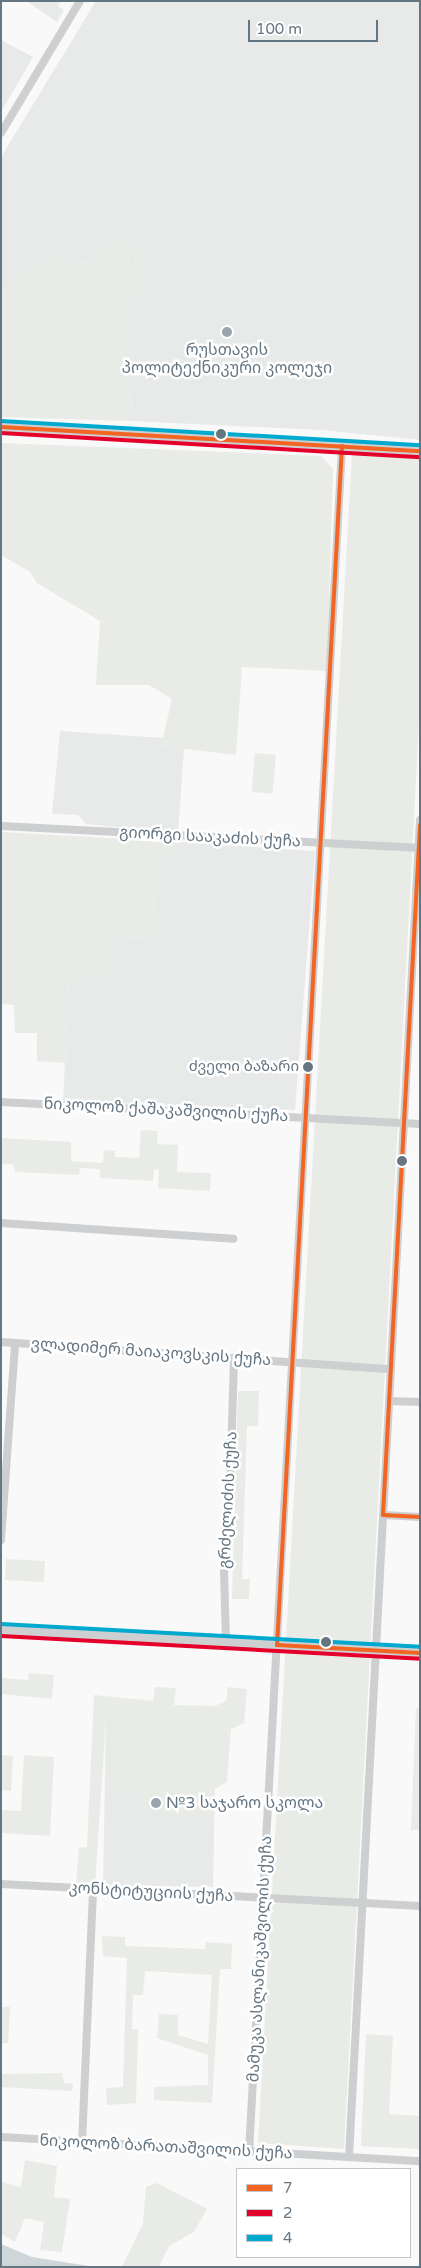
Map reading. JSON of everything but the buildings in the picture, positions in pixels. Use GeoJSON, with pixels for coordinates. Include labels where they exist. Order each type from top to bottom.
{"type":"FeatureCollection","features":[{"type":"Feature","properties":{"kind":"street"},"geometry":{"type":"LineString","coordinates":[[1,133],[80,1]]}},
{"type":"Feature","properties":{"kind":"street"},"geometry":{"type":"LineString","coordinates":[[1,427],[420,451]]}},
{"type":"Feature","properties":{"kind":"street","name":"მამუკა ასლანიკაშვილის ქუჩა"},"geometry":{"type":"LineString","coordinates":[[249,2153],[322,843],[342,446]]}},
{"type":"Feature","properties":{"kind":"street"},"geometry":{"type":"LineString","coordinates":[[349,2158],[420,820]]}},
{"type":"Feature","properties":{"kind":"street","name":"გიორგი სააკაძის ქუჩა"},"geometry":{"type":"LineString","coordinates":[[1,826],[419,848]]}},
{"type":"Feature","properties":{"kind":"street","name":"ნიკოლოზ ქაშაკაშვილის ქუჩა"},"geometry":{"type":"LineString","coordinates":[[1,1102],[420,1124]]}},
{"type":"Feature","properties":{"kind":"street"},"geometry":{"type":"LineString","coordinates":[[1,1223],[234,1239]]}},
{"type":"Feature","properties":{"kind":"street","name":"ვლადიმერ მაიაკოვსკის ქუჩა"},"geometry":{"type":"LineString","coordinates":[[1,1342],[391,1369]]}},
{"type":"Feature","properties":{"kind":"street"},"geometry":{"type":"LineString","coordinates":[[1,1540],[15,1343]]}},
{"type":"Feature","properties":{"kind":"street","name":"გრძელიძის ქუჩა"},"geometry":{"type":"LineString","coordinates":[[226,1642],[224,1572],[228,1560],[234,1358]]}},
{"type":"Feature","properties":{"kind":"street"},"geometry":{"type":"LineString","coordinates":[[389,1401],[420,1402]]}},
{"type":"Feature","properties":{"kind":"street"},"geometry":{"type":"LineString","coordinates":[[383,1515],[420,1518]]}},
{"type":"Feature","properties":{"kind":"street"},"geometry":{"type":"LineString","coordinates":[[1,1630],[420,1653]]}},
{"type":"Feature","properties":{"kind":"street","name":"კონსტიტუციის ქუჩა"},"geometry":{"type":"LineString","coordinates":[[1,1884],[420,1906]]}},
{"type":"Feature","properties":{"kind":"street"},"geometry":{"type":"LineString","coordinates":[[82,2143],[93,1889]]}},
{"type":"Feature","properties":{"kind":"street","name":"ნიკოლოზ ბარათაშვილის ქუჩა"},"geometry":{"type":"LineString","coordinates":[[1,2137],[249,2153],[420,2161]]}},
{"type":"Feature","properties":{"kind":"shaded area"},"geometry":{"type":"Polygon","coordinates":[[[26,1],[61,1],[58,6],[64,10],[57,22],[26,1]]]}},
{"type":"Feature","properties":{"kind":"shaded area"},"geometry":{"type":"Polygon","coordinates":[[[96,1],[420,1],[420,440],[321,430],[131,421],[136,242],[100,262],[44,260],[1,290],[1,157],[96,1]]]}},
{"type":"Feature","properties":{"kind":"shaded area"},"geometry":{"type":"Polygon","coordinates":[[[1,40],[33,57],[1,112],[1,40]]]}},
{"type":"Feature","properties":{"kind":"shaded area"},"geometry":{"type":"Polygon","coordinates":[[[109,240],[136,242],[131,421],[1,417],[1,290],[44,260],[100,262],[109,240]]]}},
{"type":"Feature","properties":{"kind":"shaded area"},"geometry":{"type":"Polygon","coordinates":[[[1,443],[321,456],[333,469],[327,671],[242,667],[236,755],[161,746],[172,699],[149,685],[96,685],[100,621],[37,583],[30,572],[1,555],[1,443]]]}},
{"type":"Feature","properties":{"kind":"shaded area"},"geometry":{"type":"Polygon","coordinates":[[[352,454],[420,459],[420,702],[344,2149],[258,2143],[352,454]]]}},
{"type":"Feature","properties":{"kind":"shaded area"},"geometry":{"type":"Polygon","coordinates":[[[60,731],[163,738],[161,746],[184,749],[178,833],[86,824],[78,815],[52,814],[60,731]]]}},
{"type":"Feature","properties":{"kind":"shaded area"},"geometry":{"type":"Polygon","coordinates":[[[255,753],[276,755],[273,794],[252,792],[255,753]]]}},
{"type":"Feature","properties":{"kind":"shaded area"},"geometry":{"type":"Polygon","coordinates":[[[1,832],[181,842],[159,862],[151,937],[108,936],[106,979],[69,979],[65,1063],[37,1061],[37,1033],[15,1033],[14,1005],[1,1004],[1,832]]]}},
{"type":"Feature","properties":{"kind":"shaded area"},"geometry":{"type":"Polygon","coordinates":[[[181,842],[315,851],[295,1110],[63,1101],[69,979],[108,936],[151,937],[159,862],[181,842]]]}},
{"type":"Feature","properties":{"kind":"shaded area"},"geometry":{"type":"Polygon","coordinates":[[[141,1130],[158,1131],[157,1144],[178,1145],[177,1172],[211,1173],[210,1191],[158,1188],[159,1170],[154,1169],[153,1181],[100,1178],[100,1169],[80,1168],[79,1175],[15,1172],[13,1164],[1,1164],[1,1138],[71,1142],[71,1161],[103,1163],[104,1150],[115,1151],[115,1157],[139,1158],[141,1130]]]}},
{"type":"Feature","properties":{"kind":"shaded area"},"geometry":{"type":"Polygon","coordinates":[[[238,1391],[259,1391],[258,1426],[247,1426],[242,1579],[250,1579],[249,1599],[232,1599],[238,1391]]]}},
{"type":"Feature","properties":{"kind":"shaded area"},"geometry":{"type":"Polygon","coordinates":[[[6,1559],[45,1561],[44,1582],[5,1580],[6,1559]]]}},
{"type":"Feature","properties":{"kind":"shaded area"},"geometry":{"type":"Polygon","coordinates":[[[29,1673],[54,1675],[52,1699],[1,1694],[1,1678],[28,1680],[29,1673]]]}},
{"type":"Feature","properties":{"kind":"shaded area"},"geometry":{"type":"Polygon","coordinates":[[[155,1687],[176,1688],[174,1705],[215,1706],[227,1700],[227,1687],[247,1689],[244,1723],[231,1729],[227,1782],[213,1790],[211,1817],[139,1811],[140,1793],[117,1791],[119,1718],[106,1718],[95,1885],[76,1884],[79,1848],[87,1847],[94,1695],[153,1701],[155,1687]]]}},
{"type":"Feature","properties":{"kind":"shaded area"},"geometry":{"type":"Polygon","coordinates":[[[416,1708],[420,1709],[420,1830],[411,1830],[416,1708]]]}},
{"type":"Feature","properties":{"kind":"shaded area","name":"№3 საჯარო სკოლა"},"geometry":{"type":"Polygon","coordinates":[[[106,1718],[216,1720],[213,1887],[103,1885],[106,1718]]]}},
{"type":"Feature","properties":{"kind":"shaded area"},"geometry":{"type":"Polygon","coordinates":[[[1,1755],[13,1756],[11,1791],[1,1790],[1,1755]]]}},
{"type":"Feature","properties":{"kind":"shaded area"},"geometry":{"type":"Polygon","coordinates":[[[24,1755],[54,1757],[50,1836],[1,1833],[1,1810],[21,1811],[24,1755]]]}},
{"type":"Feature","properties":{"kind":"shaded area"},"geometry":{"type":"Polygon","coordinates":[[[102,1936],[125,1937],[125,1946],[205,1949],[205,1942],[232,1944],[231,1969],[220,1969],[212,2103],[154,2100],[154,2087],[208,2085],[208,2055],[157,2038],[159,2014],[178,2015],[178,2035],[208,2044],[212,1975],[145,1971],[143,1995],[133,1995],[132,2029],[138,2029],[136,2103],[107,2105],[106,2088],[123,2087],[127,1958],[103,1956],[102,1936]]]}},
{"type":"Feature","properties":{"kind":"shaded area"},"geometry":{"type":"Polygon","coordinates":[[[1,2007],[10,2007],[8,2043],[1,2043],[1,2007]]]}},
{"type":"Feature","properties":{"kind":"shaded area"},"geometry":{"type":"Polygon","coordinates":[[[366,2034],[393,2036],[389,2114],[420,2116],[420,2149],[361,2146],[366,2034]]]}},
{"type":"Feature","properties":{"kind":"shaded area"},"geometry":{"type":"Polygon","coordinates":[[[62,2073],[64,2083],[73,2084],[72,2091],[1,2087],[1,2074],[62,2073]]]}},
{"type":"Feature","properties":{"kind":"shaded area"},"geometry":{"type":"Polygon","coordinates":[[[25,2160],[57,2166],[54,2197],[70,2199],[62,2252],[40,2250],[44,2222],[25,2218],[15,2242],[1,2234],[1,2182],[21,2187],[25,2160]]]}},
{"type":"Feature","properties":{"kind":"shaded area"},"geometry":{"type":"Polygon","coordinates":[[[157,2183],[207,2209],[194,2232],[169,2246],[159,2267],[122,2267],[143,2223],[146,2187],[157,2183]]]}},
{"type":"Feature","properties":{"kind":"shaded area"},"geometry":{"type":"Polygon","coordinates":[[[1,2244],[32,2257],[95,2267],[1,2267],[1,2244]]]}},
{"type":"Feature","properties":{"kind":"transit line","name":"4"},"geometry":{"type":"LineString","coordinates":[[1,421],[420,445]]}},
{"type":"Feature","properties":{"kind":"transit line","name":"7"},"geometry":{"type":"LineString","coordinates":[[1,427],[420,451]]}},
{"type":"Feature","properties":{"kind":"transit line","name":"2"},"geometry":{"type":"LineString","coordinates":[[1,433],[420,457]]}},
{"type":"Feature","properties":{"kind":"transit line","name":"7"},"geometry":{"type":"LineString","coordinates":[[342,446],[277,1645],[420,1653]]}},
{"type":"Feature","properties":{"kind":"transit line","name":"7"},"geometry":{"type":"LineString","coordinates":[[420,825],[383,1515],[420,1517]]}},
{"type":"Feature","properties":{"kind":"transit line","name":"4"},"geometry":{"type":"LineString","coordinates":[[1,1624],[420,1647]]}},
{"type":"Feature","properties":{"kind":"transit line","name":"2"},"geometry":{"type":"LineString","coordinates":[[1,1636],[420,1659]]}},
{"type":"Feature","properties":{"kind":"place","name":"რუსთავის პოლიტექნიკური კოლეჯი"},"geometry":{"type":"Point","coordinates":[227,332]}},
{"type":"Feature","properties":{"kind":"place","name":"ძველი ბაზარი"},"geometry":{"type":"Point","coordinates":[308,1067]}},
{"type":"Feature","properties":{"kind":"place","name":"№3 საჯარო სკოლა"},"geometry":{"type":"Point","coordinates":[156,1803]}}]}
